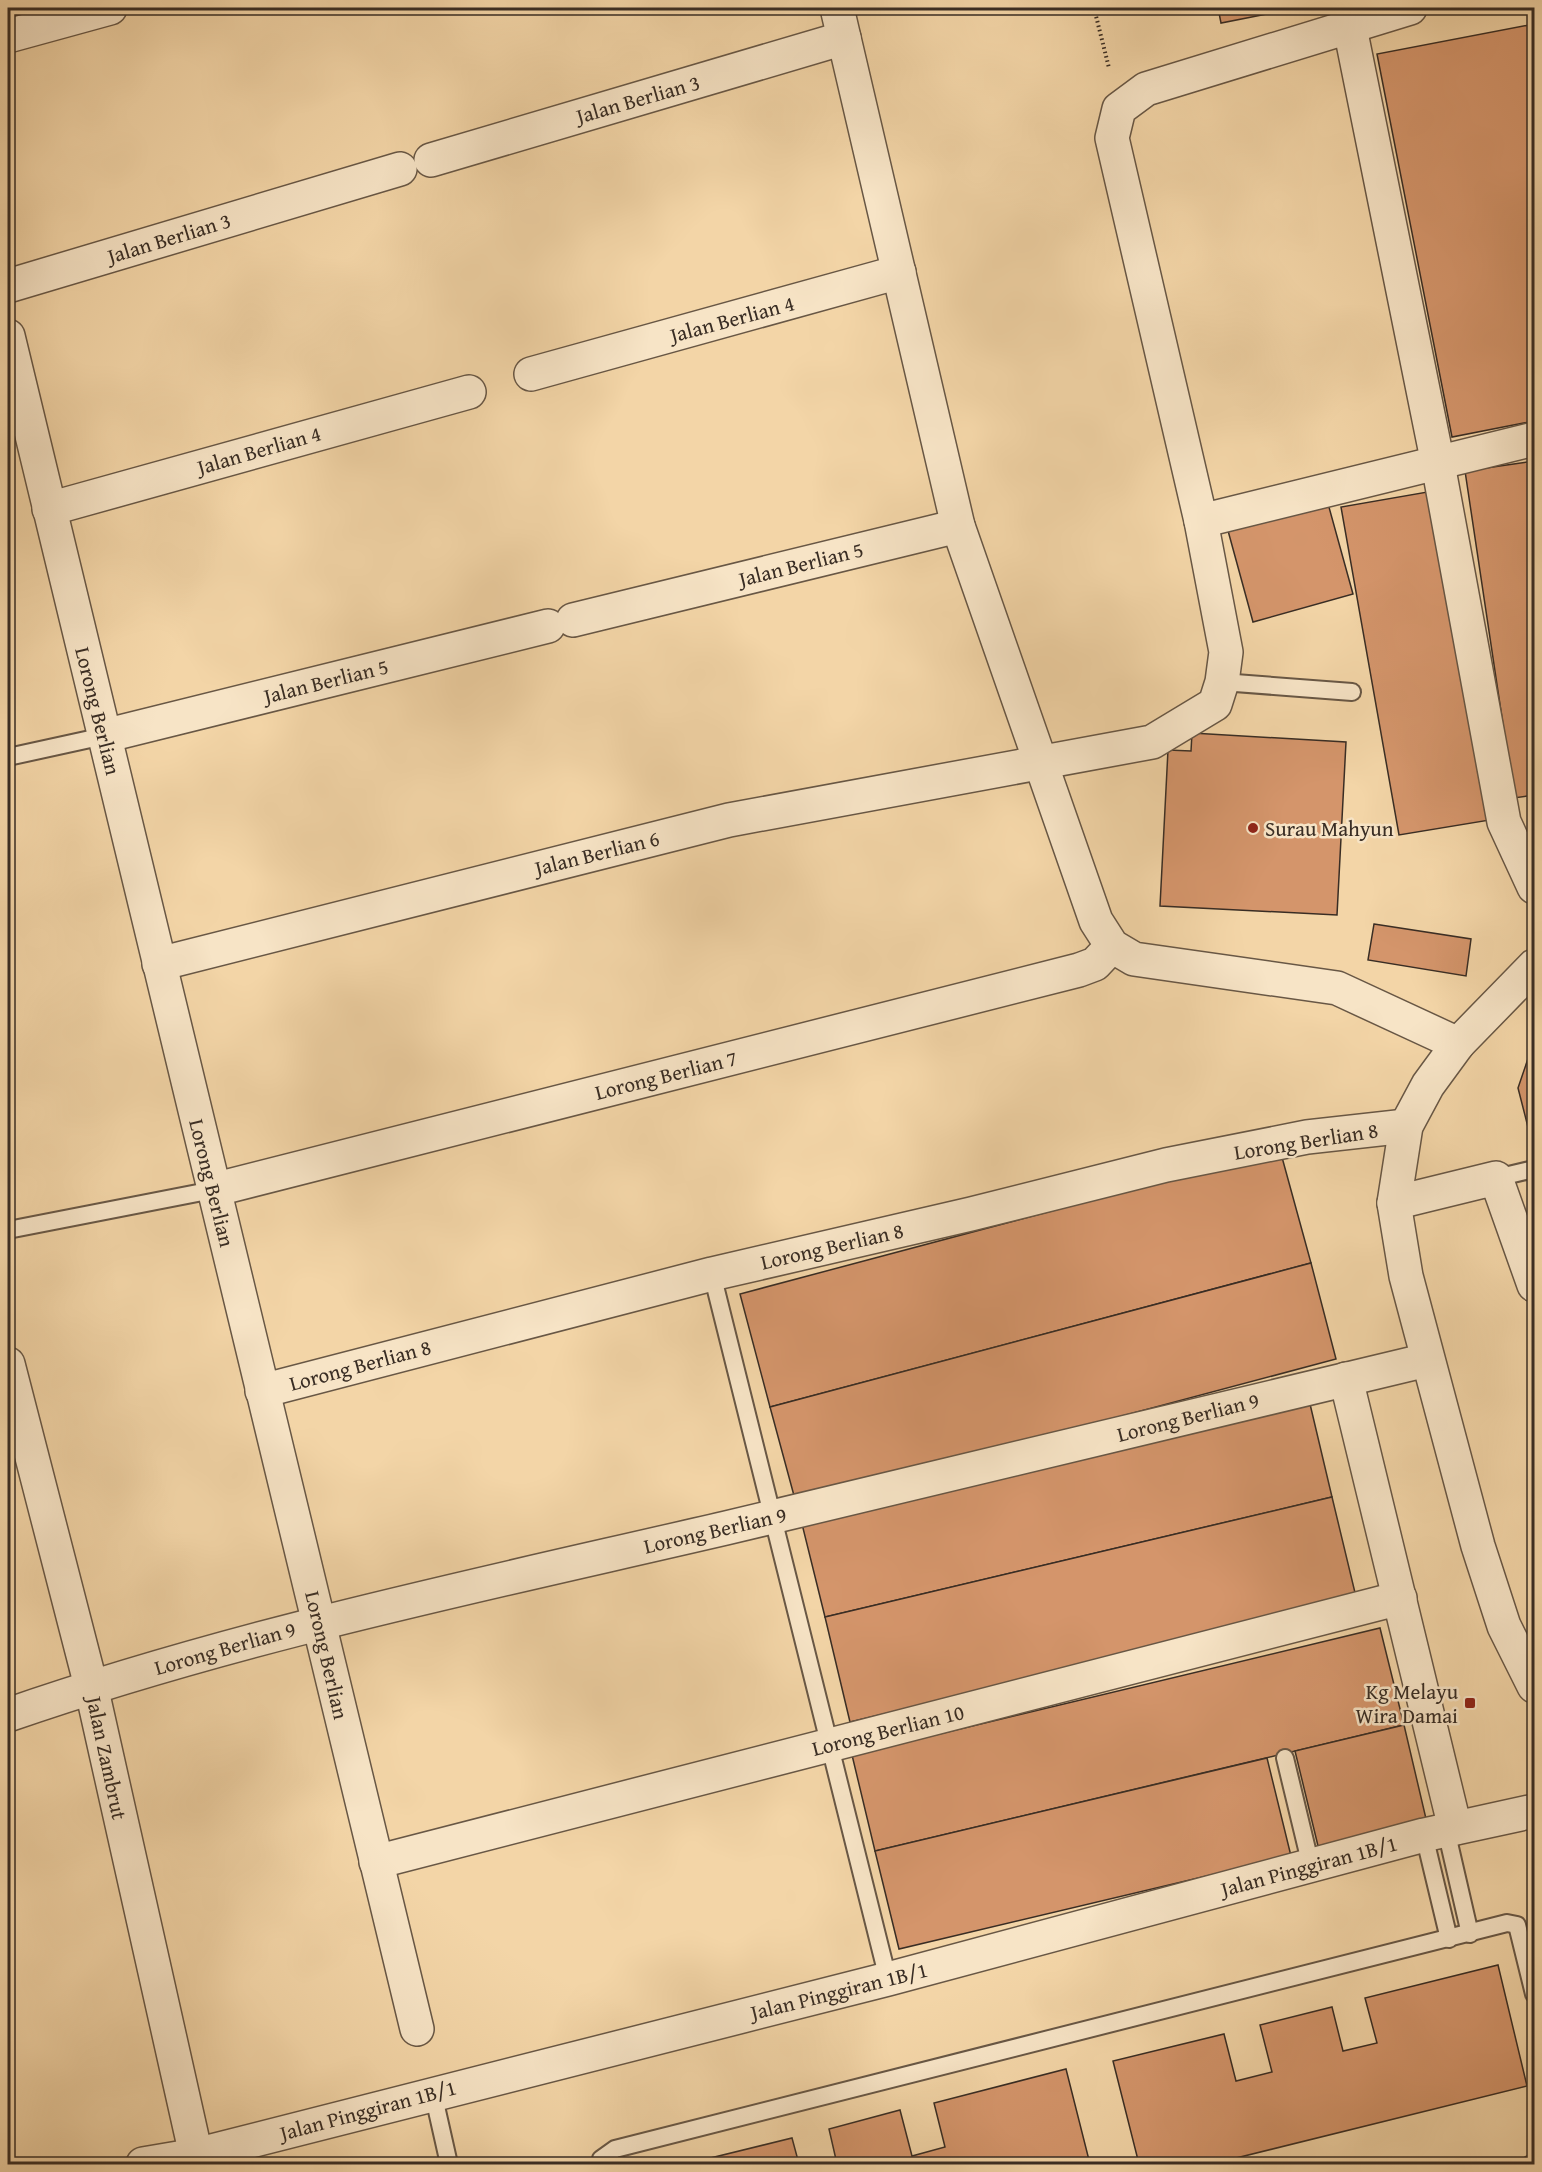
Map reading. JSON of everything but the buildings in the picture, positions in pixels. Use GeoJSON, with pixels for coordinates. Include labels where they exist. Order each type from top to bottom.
{"type":"FeatureCollection","features":[{"type":"Feature","properties":{"kind":"street"},"geometry":{"type":"LineString","coordinates":[[8,36],[111,8]]}},
{"type":"Feature","properties":{"kind":"street"},"geometry":{"type":"LineString","coordinates":[[1119,109],[1146,89],[1348,16],[1410,8]]}},
{"type":"Feature","properties":{"kind":"street"},"geometry":{"type":"LineString","coordinates":[[1348,16],[1438,464],[1504,822],[1534,886]]}},
{"type":"Feature","properties":{"kind":"street"},"geometry":{"type":"LineString","coordinates":[[841,23],[958,526],[1096,921],[1112,946],[1134,959],[1337,988],[1458,1044]]}},
{"type":"Feature","properties":{"kind":"street","name":"Jalan Berlian 3"},"geometry":{"type":"LineString","coordinates":[[431,160],[841,23]]}},
{"type":"Feature","properties":{"kind":"street","name":"Jalan Berlian 6"},"geometry":{"type":"LineString","coordinates":[[159,964],[729,820],[1152,742],[1215,704],[1222,682],[1226,652],[1201,521],[1112,138],[1119,109]]}},
{"type":"Feature","properties":{"kind":"street","name":"Jalan Berlian 3"},"geometry":{"type":"LineString","coordinates":[[8,286],[400,169]]}},
{"type":"Feature","properties":{"kind":"street","name":"Jalan Berlian 4"},"geometry":{"type":"LineString","coordinates":[[531,374],[899,272]]}},
{"type":"Feature","properties":{"kind":"street","name":"Lorong Berlian"},"geometry":{"type":"LineString","coordinates":[[8,336],[417,2029]]}},
{"type":"Feature","properties":{"kind":"street","name":"Jalan Berlian 4"},"geometry":{"type":"LineString","coordinates":[[49,509],[469,392]]}},
{"type":"Feature","properties":{"kind":"street"},"geometry":{"type":"LineString","coordinates":[[1201,521],[1534,439]]}},
{"type":"Feature","properties":{"kind":"street","name":"Jalan Berlian 5"},"geometry":{"type":"LineString","coordinates":[[104,736],[958,526]]}},
{"type":"Feature","properties":{"kind":"street","name":"Lorong Berlian 7"},"geometry":{"type":"LineString","coordinates":[[213,1190],[1079,970],[1095,964],[1112,946]]}},
{"type":"Feature","properties":{"kind":"street"},"geometry":{"type":"LineString","coordinates":[[1534,966],[1458,1044],[1428,1084],[1406,1126],[1394,1203],[1406,1276],[1486,1572],[1504,1626],[1534,1686]]}},
{"type":"Feature","properties":{"kind":"street","name":"Lorong Berlian 8"},"geometry":{"type":"LineString","coordinates":[[262,1391],[712,1274],[971,1214],[1166,1165],[1307,1137],[1406,1126]]}},
{"type":"Feature","properties":{"kind":"street"},"geometry":{"type":"LineString","coordinates":[[1394,1203],[1496,1178],[1534,1285]]}},
{"type":"Feature","properties":{"kind":"street","name":"Lorong Berlian 9"},"geometry":{"type":"LineString","coordinates":[[8,1715],[91,1686],[319,1622],[773,1517],[1427,1360]]}},
{"type":"Feature","properties":{"kind":"street","name":"Jalan Zambrut"},"geometry":{"type":"LineString","coordinates":[[8,1364],[91,1686],[196,2155]]}},
{"type":"Feature","properties":{"kind":"street"},"geometry":{"type":"LineString","coordinates":[[1346,1379],[1400,1598],[1442,1831]]}},
{"type":"Feature","properties":{"kind":"street","name":"Lorong Berlian 10"},"geometry":{"type":"LineString","coordinates":[[376,1862],[1400,1598]]}},
{"type":"Feature","properties":{"kind":"street","name":"Jalan Pinggiran 1B/1"},"geometry":{"type":"LineString","coordinates":[[143,2164],[196,2155],[888,1979],[1442,1831],[1534,1811]]}},
{"type":"Feature","properties":{"kind":"lane"},"geometry":{"type":"LineString","coordinates":[[1222,682],[1352,692]]}},
{"type":"Feature","properties":{"kind":"lane"},"geometry":{"type":"LineString","coordinates":[[8,756],[104,736]]}},
{"type":"Feature","properties":{"kind":"lane"},"geometry":{"type":"LineString","coordinates":[[1496,1178],[1534,1169]]}},
{"type":"Feature","properties":{"kind":"lane"},"geometry":{"type":"LineString","coordinates":[[8,1230],[213,1190]]}},
{"type":"Feature","properties":{"kind":"lane"},"geometry":{"type":"LineString","coordinates":[[712,1274],[888,1979]]}},
{"type":"Feature","properties":{"kind":"lane"},"geometry":{"type":"LineString","coordinates":[[1285,1758],[1311,1866]]}},
{"type":"Feature","properties":{"kind":"lane"},"geometry":{"type":"LineString","coordinates":[[1442,1831],[1470,1934]]}},
{"type":"Feature","properties":{"kind":"lane"},"geometry":{"type":"LineString","coordinates":[[1442,1831],[1449,1939]]}},
{"type":"Feature","properties":{"kind":"lane"},"geometry":{"type":"LineString","coordinates":[[601,2164],[601,2159],[615,2149],[1507,1923],[1517,1925],[1534,1994]]}},
{"type":"Feature","properties":{"kind":"lane"},"geometry":{"type":"LineString","coordinates":[[433,2093],[449,2164]]}},
{"type":"Feature","properties":{"kind":"path"},"geometry":{"type":"LineString","coordinates":[[1094,8],[1119,109]]}},
{"type":"Feature","properties":{"kind":"place","name":"Surau Mahyun"},"geometry":{"type":"Point","coordinates":[1253,828]}},
{"type":"Feature","properties":{"kind":"place","name":"Kg Melayu Wira Damai"},"geometry":{"type":"Point","coordinates":[1470,1703]}}]}
